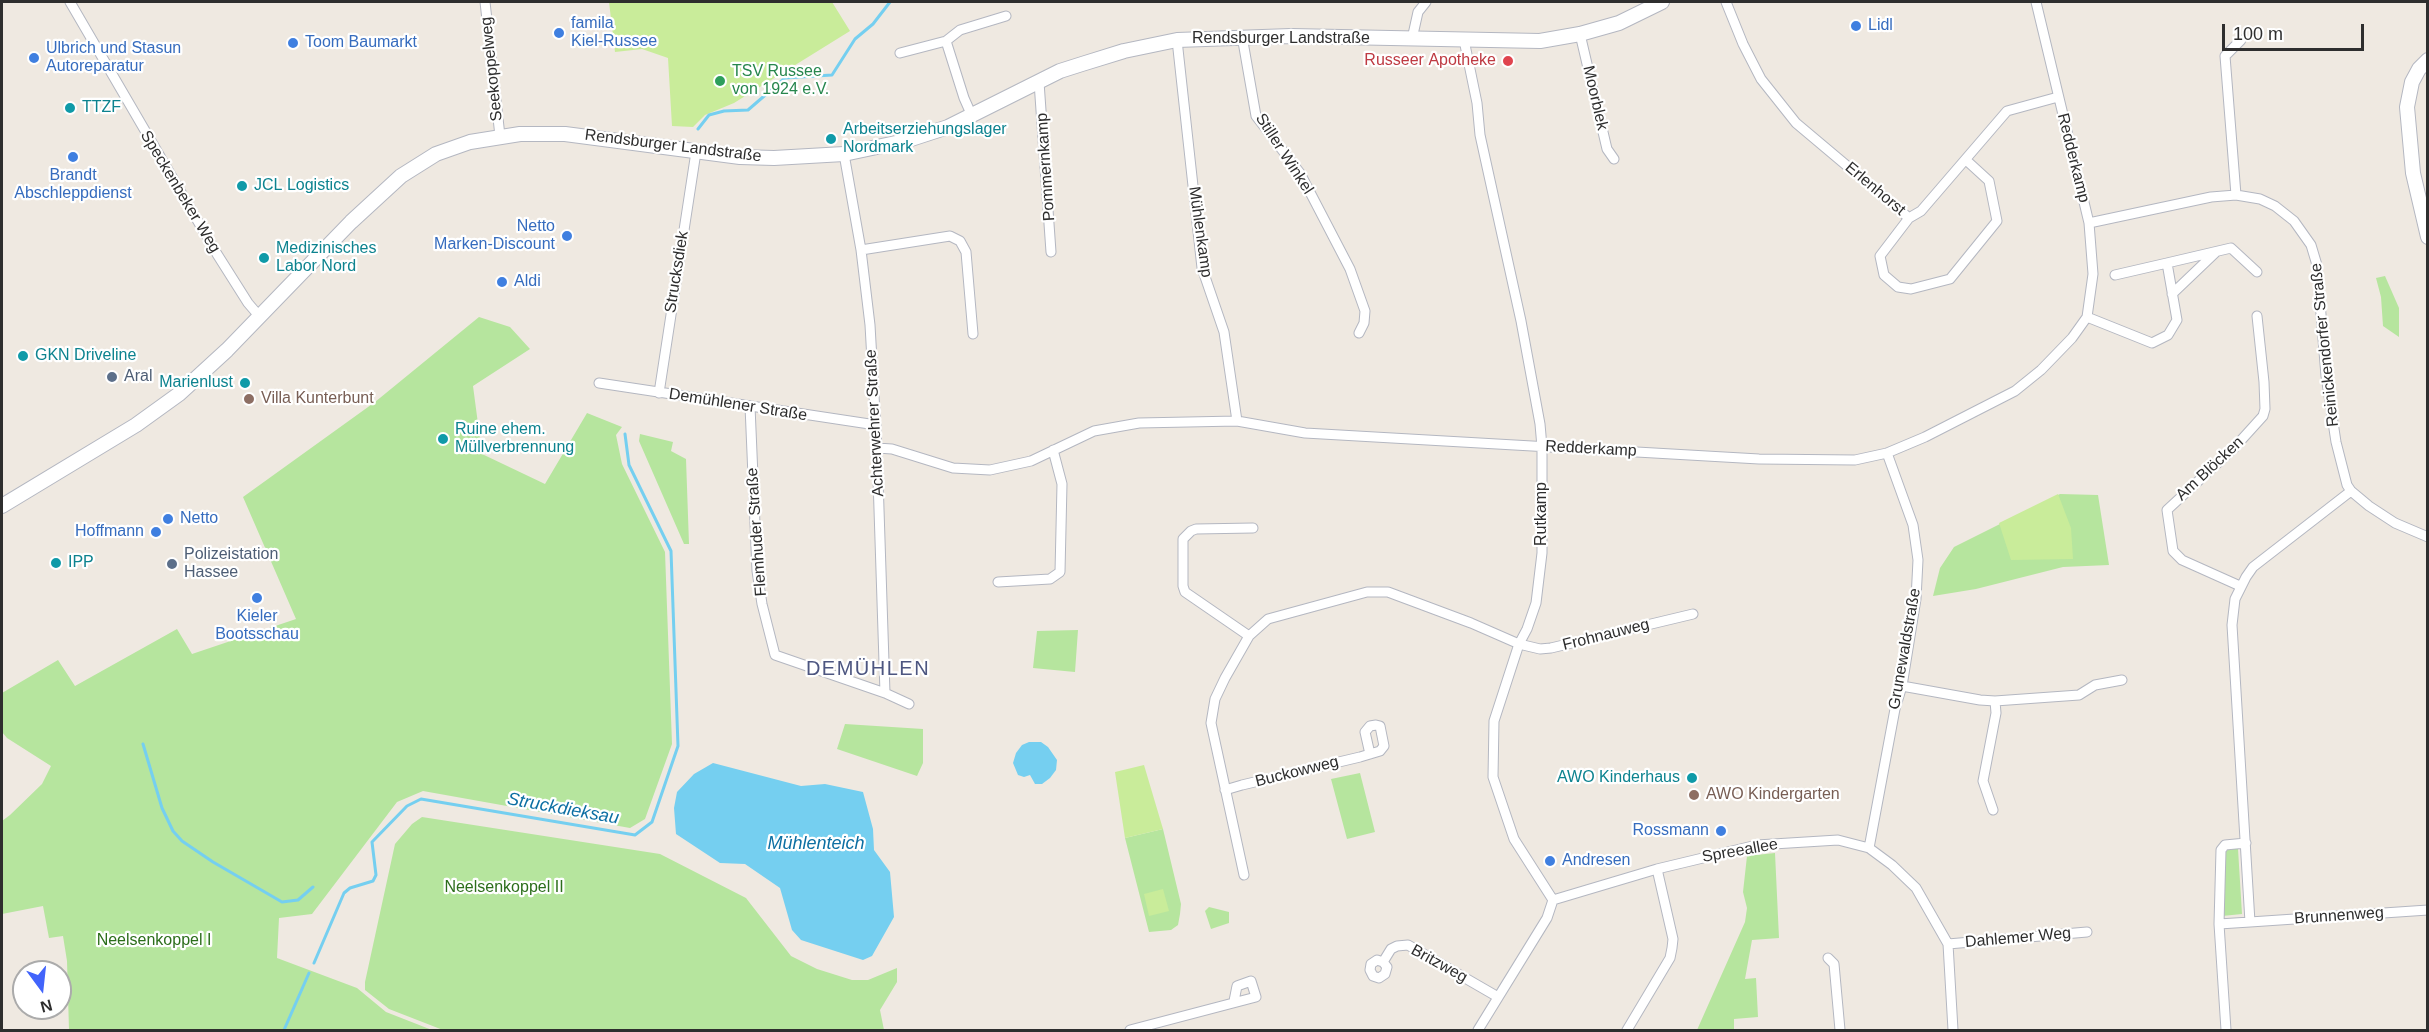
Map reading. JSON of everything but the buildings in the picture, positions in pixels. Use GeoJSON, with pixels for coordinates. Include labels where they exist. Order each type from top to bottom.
{"type":"FeatureCollection","features":[{"type":"Feature","properties":{"kind":"street","name":"Speckenbeker Weg"},"geometry":{"type":"LineString","coordinates":[[70,2],[217,254],[260,317]]}},
{"type":"Feature","properties":{"kind":"street","name":"Seekoppelweg"},"geometry":{"type":"LineString","coordinates":[[485,2],[500,136]]}},
{"type":"Feature","properties":{"kind":"street"},"geometry":{"type":"LineString","coordinates":[[1412,39],[1418,12],[1426,2]]}},
{"type":"Feature","properties":{"kind":"street","name":"Rendsburger Landstraße"},"geometry":{"type":"LineString","coordinates":[[2,506],[136,425],[179,393],[260,317],[351,222],[408,170],[448,149],[500,136],[566,134],[609,138],[696,152],[774,158],[844,154],[905,141],[948,127],[1060,71],[1124,51],[1177,40],[1242,36],[1540,41],[1580,34],[1619,23],[1662,2]]}},
{"type":"Feature","properties":{"kind":"street","name":"Erlenhorst"},"geometry":{"type":"LineString","coordinates":[[1726,2],[1743,44],[1761,79],[1796,123],[1909,218],[1921,211],[2007,111],[2058,97]]}},
{"type":"Feature","properties":{"kind":"street","name":"Redderkamp"},"geometry":{"type":"LineString","coordinates":[[877,448],[892,449],[946,466],[971,470],[1006,467],[1031,461],[1094,431],[1138,423],[1237,421],[1305,433],[1542,447],[1819,460],[1855,460],[1887,453],[1925,437],[2015,391],[2041,370],[2072,338],[2087,317],[2093,274],[2089,223],[2036,2]]}},
{"type":"Feature","properties":{"kind":"street"},"geometry":{"type":"LineString","coordinates":[[900,53],[946,41],[960,30],[1006,16]]}},
{"type":"Feature","properties":{"kind":"street","name":"Moorblek"},"geometry":{"type":"LineString","coordinates":[[1580,34],[1607,149],[1614,159]]}},
{"type":"Feature","properties":{"kind":"street","name":"Stiller Winkel"},"geometry":{"type":"LineString","coordinates":[[1242,36],[1256,116],[1300,173],[1350,268],[1365,311],[1364,323],[1359,333]]}},
{"type":"Feature","properties":{"kind":"street","name":"Mühlenkamp"},"geometry":{"type":"LineString","coordinates":[[1177,40],[1202,268],[1224,332],[1237,421]]}},
{"type":"Feature","properties":{"kind":"street","name":"Rutkamp"},"geometry":{"type":"LineString","coordinates":[[1464,40],[1480,135],[1521,321],[1540,424],[1542,447],[1542,554],[1536,603],[1519,644],[1494,721],[1493,777],[1514,839],[1553,900]]}},
{"type":"Feature","properties":{"kind":"street"},"geometry":{"type":"LineString","coordinates":[[2236,195],[2225,56],[2241,40]]}},
{"type":"Feature","properties":{"kind":"street"},"geometry":{"type":"LineString","coordinates":[[946,41],[972,116]]}},
{"type":"Feature","properties":{"kind":"street"},"geometry":{"type":"LineString","coordinates":[[2427,60],[2412,82],[2407,106],[2413,173],[2427,237]]}},
{"type":"Feature","properties":{"kind":"street","name":"Pommernkamp"},"geometry":{"type":"LineString","coordinates":[[1039,82],[1051,252]]}},
{"type":"Feature","properties":{"kind":"street","name":"Strucksdiek"},"geometry":{"type":"LineString","coordinates":[[659,393],[696,152]]}},
{"type":"Feature","properties":{"kind":"street","name":"Achterwehrer Straße"},"geometry":{"type":"LineString","coordinates":[[844,154],[861,250],[870,325],[877,448],[885,693]]}},
{"type":"Feature","properties":{"kind":"street"},"geometry":{"type":"LineString","coordinates":[[1909,218],[1880,256],[1884,275],[1898,287],[1911,289],[1950,279],[1997,221],[1989,181],[1966,160]]}},
{"type":"Feature","properties":{"kind":"street","name":"Reinickendorfer Straße"},"geometry":{"type":"LineString","coordinates":[[2089,223],[2211,197],[2236,195],[2260,199],[2285,213],[2302,231],[2311,245],[2319,274],[2324,358],[2334,429],[2342,469],[2351,491]]}},
{"type":"Feature","properties":{"kind":"street"},"geometry":{"type":"LineString","coordinates":[[861,250],[950,236],[960,241],[966,252],[973,334]]}},
{"type":"Feature","properties":{"kind":"street"},"geometry":{"type":"LineString","coordinates":[[2115,275],[2231,248],[2257,272]]}},
{"type":"Feature","properties":{"kind":"street"},"geometry":{"type":"LineString","coordinates":[[2172,294],[2217,251]]}},
{"type":"Feature","properties":{"kind":"street"},"geometry":{"type":"LineString","coordinates":[[2087,317],[2152,343],[2168,335],[2177,320],[2167,263]]}},
{"type":"Feature","properties":{"kind":"street","name":"Am Blöcken"},"geometry":{"type":"LineString","coordinates":[[2240,586],[2182,560],[2173,551],[2167,510],[2234,448],[2263,416],[2264,382],[2257,316]]}},
{"type":"Feature","properties":{"kind":"street","name":"Demühlener Straße"},"geometry":{"type":"LineString","coordinates":[[599,383],[876,425]]}},
{"type":"Feature","properties":{"kind":"street","name":"Flemhuder Straße"},"geometry":{"type":"LineString","coordinates":[[750,406],[757,571],[775,655],[885,693]]}},
{"type":"Feature","properties":{"kind":"street"},"geometry":{"type":"LineString","coordinates":[[998,582],[1050,579],[1060,572],[1062,484],[1053,450]]}},
{"type":"Feature","properties":{"kind":"street","name":"Grunewaldstraße"},"geometry":{"type":"LineString","coordinates":[[1869,848],[1895,709],[1902,686],[1916,599],[1918,560],[1913,525],[1887,453]]}},
{"type":"Feature","properties":{"kind":"street"},"geometry":{"type":"LineString","coordinates":[[2219,924],[2250,922],[2232,625],[2234,606],[2240,586],[2263,559],[2351,491],[2395,523],[2427,537]]}},
{"type":"Feature","properties":{"kind":"street"},"geometry":{"type":"LineString","coordinates":[[1245,874],[1212,733],[1212,715],[1215,699],[1249,636],[1185,592],[1183,539],[1196,529],[1253,528]]}},
{"type":"Feature","properties":{"kind":"street","name":"Frohnauweg"},"geometry":{"type":"LineString","coordinates":[[1249,636],[1261,623],[1277,615],[1379,591],[1388,591],[1414,600],[1532,648],[1551,648],[1693,614]]}},
{"type":"Feature","properties":{"kind":"street"},"geometry":{"type":"LineString","coordinates":[[1902,686],[1995,701],[2079,695],[2095,685],[2122,680]]}},
{"type":"Feature","properties":{"kind":"street"},"geometry":{"type":"LineString","coordinates":[[885,693],[909,704]]}},
{"type":"Feature","properties":{"kind":"street"},"geometry":{"type":"LineString","coordinates":[[1993,810],[1983,787],[1983,781],[1996,712],[1995,701]]}},
{"type":"Feature","properties":{"kind":"street","name":"Buckowweg"},"geometry":{"type":"LineString","coordinates":[[1225,790],[1370,754]]}},
{"type":"Feature","properties":{"kind":"street","name":"Spreeallee"},"geometry":{"type":"LineString","coordinates":[[1553,900],[1657,868],[1757,845],[1838,840],[1869,848],[1892,865],[1916,888],[1948,944],[1953,1030]]}},
{"type":"Feature","properties":{"kind":"street"},"geometry":{"type":"LineString","coordinates":[[2226,1030],[2219,924],[2221,850],[2225,845],[2246,843]]}},
{"type":"Feature","properties":{"kind":"street"},"geometry":{"type":"LineString","coordinates":[[1626,1030],[1670,958],[1672,948],[1673,939],[1657,868]]}},
{"type":"Feature","properties":{"kind":"street"},"geometry":{"type":"LineString","coordinates":[[1478,1030],[1547,918],[1553,900]]}},
{"type":"Feature","properties":{"kind":"street","name":"Brunnenweg"},"geometry":{"type":"LineString","coordinates":[[2250,922],[2427,910]]}},
{"type":"Feature","properties":{"kind":"street","name":"Dahlemer Weg"},"geometry":{"type":"LineString","coordinates":[[1948,944],[2087,932]]}},
{"type":"Feature","properties":{"kind":"street","name":"Britzweg"},"geometry":{"type":"LineString","coordinates":[[1383,962],[1391,950],[1397,946],[1408,945],[1498,997]]}},
{"type":"Feature","properties":{"kind":"street"},"geometry":{"type":"LineString","coordinates":[[1828,958],[1834,964],[1840,1030]]}},
{"type":"Feature","properties":{"kind":"street"},"geometry":{"type":"LineString","coordinates":[[1130,1030],[1213,1009],[1234,1001]]}},
{"type":"Feature","properties":{"kind":"green space","name":"TSV Russee von 1924 e.V."},"geometry":{"type":"Polygon","coordinates":[[[609,2],[832,2],[850,31],[734,103],[705,115],[693,127],[672,126],[668,58],[642,49],[615,52],[609,2]]]}},
{"type":"Feature","properties":{"kind":"green space"},"geometry":{"type":"Polygon","coordinates":[[[2385,276],[2399,308],[2399,337],[2383,326],[2381,297],[2376,278],[2385,276]]]}},
{"type":"Feature","properties":{"kind":"green space","name":"Neelsenkoppel I"},"geometry":{"type":"Polygon","coordinates":[[[479,317],[510,327],[530,349],[473,386],[482,454],[545,484],[587,413],[622,427],[616,435],[622,464],[665,552],[672,744],[645,819],[630,828],[423,791],[397,802],[312,914],[279,918],[277,958],[357,988],[386,1012],[432,1030],[69,1030],[69,1020],[72,1020],[72,960],[67,960],[63,936],[49,938],[43,906],[2,914],[2,821],[42,784],[51,766],[7,738],[2,732],[2,693],[58,660],[75,686],[177,629],[192,654],[296,619],[243,497],[375,402],[479,317]]]}},
{"type":"Feature","properties":{"kind":"green space"},"geometry":{"type":"Polygon","coordinates":[[[640,434],[673,442],[671,451],[686,459],[689,544],[684,544],[639,441],[640,434]]]}},
{"type":"Feature","properties":{"kind":"green space"},"geometry":{"type":"Polygon","coordinates":[[[2058,494],[2071,528],[2073,559],[2011,560],[1999,523],[2058,494]]]}},
{"type":"Feature","properties":{"kind":"green space"},"geometry":{"type":"Polygon","coordinates":[[[2060,494],[2098,495],[2109,565],[2063,567],[1976,589],[1933,596],[1940,568],[1954,547],[2060,494]]]}},
{"type":"Feature","properties":{"kind":"green space"},"geometry":{"type":"Polygon","coordinates":[[[1078,630],[1075,672],[1033,668],[1037,631],[1078,630]]]}},
{"type":"Feature","properties":{"kind":"green space"},"geometry":{"type":"Polygon","coordinates":[[[845,724],[923,729],[923,763],[917,776],[837,749],[845,724]]]}},
{"type":"Feature","properties":{"kind":"green space"},"geometry":{"type":"Polygon","coordinates":[[[1144,765],[1163,829],[1125,838],[1115,772],[1144,765]]]}},
{"type":"Feature","properties":{"kind":"green space"},"geometry":{"type":"Polygon","coordinates":[[[1360,773],[1375,832],[1347,839],[1331,779],[1360,773]]]}},
{"type":"Feature","properties":{"kind":"green space","name":"Neelsenkoppel II"},"geometry":{"type":"Polygon","coordinates":[[[422,817],[660,854],[746,898],[791,956],[817,969],[852,980],[868,980],[897,968],[897,982],[880,1010],[884,1030],[443,1030],[389,1009],[365,990],[365,982],[395,844],[412,824],[422,817]]]}},
{"type":"Feature","properties":{"kind":"green space"},"geometry":{"type":"Polygon","coordinates":[[[1163,829],[1181,904],[1180,914],[1178,925],[1171,930],[1149,932],[1125,838],[1163,829]]]}},
{"type":"Feature","properties":{"kind":"green space"},"geometry":{"type":"Polygon","coordinates":[[[2229,848],[2238,849],[2242,914],[2222,916],[2225,853],[2229,848]]]}},
{"type":"Feature","properties":{"kind":"green space"},"geometry":{"type":"Polygon","coordinates":[[[1775,853],[1779,938],[1752,940],[1745,979],[1756,978],[1758,1017],[1734,1019],[1734,1030],[1697,1030],[1745,922],[1747,908],[1743,892],[1747,856],[1775,853]]]}},
{"type":"Feature","properties":{"kind":"green space"},"geometry":{"type":"Polygon","coordinates":[[[1163,889],[1169,911],[1149,916],[1144,894],[1163,889]]]}},
{"type":"Feature","properties":{"kind":"green space"},"geometry":{"type":"Polygon","coordinates":[[[1209,907],[1229,912],[1229,923],[1211,929],[1205,911],[1209,907]]]}},
{"type":"Feature","properties":{"kind":"water"},"geometry":{"type":"Polygon","coordinates":[[[1029,742],[1041,742],[1048,747],[1057,760],[1056,770],[1042,784],[1035,784],[1030,775],[1024,777],[1018,775],[1013,763],[1022,745],[1029,742]]]}},
{"type":"Feature","properties":{"kind":"water","name":"Mühlenteich"},"geometry":{"type":"Polygon","coordinates":[[[713,763],[801,786],[825,784],[863,792],[873,829],[874,850],[890,872],[894,917],[872,956],[863,960],[801,940],[792,930],[780,888],[745,864],[720,863],[676,834],[674,808],[677,792],[694,774],[713,763]]]}},
{"type":"Feature","properties":{"kind":"waterway","name":"Struckdieksau"},"geometry":{"type":"LineString","coordinates":[[698,129],[709,115],[724,111],[748,110],[785,78],[832,75],[855,39],[873,24],[890,2]]}},
{"type":"Feature","properties":{"kind":"waterway","name":"Struckdieksau"},"geometry":{"type":"LineString","coordinates":[[314,963],[344,893],[350,888],[373,881],[376,875],[372,842],[407,806],[421,799],[635,835],[652,822],[678,746],[671,551],[629,465],[625,434]]}},
{"type":"Feature","properties":{"kind":"waterway"},"geometry":{"type":"LineString","coordinates":[[143,744],[162,808],[173,831],[182,841],[282,902],[298,900],[313,887]]}},
{"type":"Feature","properties":{"kind":"waterway","name":"Struckdieksau"},"geometry":{"type":"LineString","coordinates":[[284,1030],[309,973]]}},
{"type":"Feature","properties":{"kind":"place","name":"Lidl"},"geometry":{"type":"Point","coordinates":[1856,26]}},
{"type":"Feature","properties":{"kind":"place","name":"famila Kiel-Russee"},"geometry":{"type":"Point","coordinates":[559,33]}},
{"type":"Feature","properties":{"kind":"place","name":"Toom Baumarkt"},"geometry":{"type":"Point","coordinates":[293,43]}},
{"type":"Feature","properties":{"kind":"place","name":"Ulbrich und Stasun Autoreparatur"},"geometry":{"type":"Point","coordinates":[34,58]}},
{"type":"Feature","properties":{"kind":"place","name":"Russeer Apotheke"},"geometry":{"type":"Point","coordinates":[1508,61]}},
{"type":"Feature","properties":{"kind":"place","name":"TSV Russee von 1924 e.V."},"geometry":{"type":"Point","coordinates":[720,81]}},
{"type":"Feature","properties":{"kind":"place","name":"TTZF"},"geometry":{"type":"Point","coordinates":[70,108]}},
{"type":"Feature","properties":{"kind":"place","name":"Arbeitserziehungslager Nordmark"},"geometry":{"type":"Point","coordinates":[831,139]}},
{"type":"Feature","properties":{"kind":"place","name":"Brandt Abschleppdienst"},"geometry":{"type":"Point","coordinates":[73,157]}},
{"type":"Feature","properties":{"kind":"place","name":"JCL Logistics"},"geometry":{"type":"Point","coordinates":[242,186]}},
{"type":"Feature","properties":{"kind":"place","name":"Netto Marken-Discount"},"geometry":{"type":"Point","coordinates":[567,236]}},
{"type":"Feature","properties":{"kind":"place","name":"Medizinisches Labor Nord"},"geometry":{"type":"Point","coordinates":[264,258]}},
{"type":"Feature","properties":{"kind":"place","name":"Aldi"},"geometry":{"type":"Point","coordinates":[502,282]}},
{"type":"Feature","properties":{"kind":"place","name":"GKN Driveline"},"geometry":{"type":"Point","coordinates":[23,356]}},
{"type":"Feature","properties":{"kind":"place","name":"Aral"},"geometry":{"type":"Point","coordinates":[112,377]}},
{"type":"Feature","properties":{"kind":"place","name":"Marienlust"},"geometry":{"type":"Point","coordinates":[245,383]}},
{"type":"Feature","properties":{"kind":"place","name":"Villa Kunterbunt"},"geometry":{"type":"Point","coordinates":[249,399]}},
{"type":"Feature","properties":{"kind":"place","name":"Ruine ehem. Müllverbrennung"},"geometry":{"type":"Point","coordinates":[443,439]}},
{"type":"Feature","properties":{"kind":"place","name":"Netto"},"geometry":{"type":"Point","coordinates":[168,519]}},
{"type":"Feature","properties":{"kind":"place","name":"Hoffmann"},"geometry":{"type":"Point","coordinates":[156,532]}},
{"type":"Feature","properties":{"kind":"place","name":"IPP"},"geometry":{"type":"Point","coordinates":[56,563]}},
{"type":"Feature","properties":{"kind":"place","name":"Polizeistation Hassee"},"geometry":{"type":"Point","coordinates":[172,564]}},
{"type":"Feature","properties":{"kind":"place","name":"Kieler Bootsschau"},"geometry":{"type":"Point","coordinates":[257,598]}},
{"type":"Feature","properties":{"kind":"place","name":"AWO Kinderhaus"},"geometry":{"type":"Point","coordinates":[1692,778]}},
{"type":"Feature","properties":{"kind":"place","name":"AWO Kindergarten"},"geometry":{"type":"Point","coordinates":[1694,795]}},
{"type":"Feature","properties":{"kind":"place","name":"Rossmann"},"geometry":{"type":"Point","coordinates":[1721,831]}},
{"type":"Feature","properties":{"kind":"place","name":"Andresen"},"geometry":{"type":"Point","coordinates":[1550,861]}},
{"type":"Feature","properties":{"kind":"district","name":"DEMÜHLEN"},"geometry":{"type":"Point","coordinates":[868,669]}}]}
